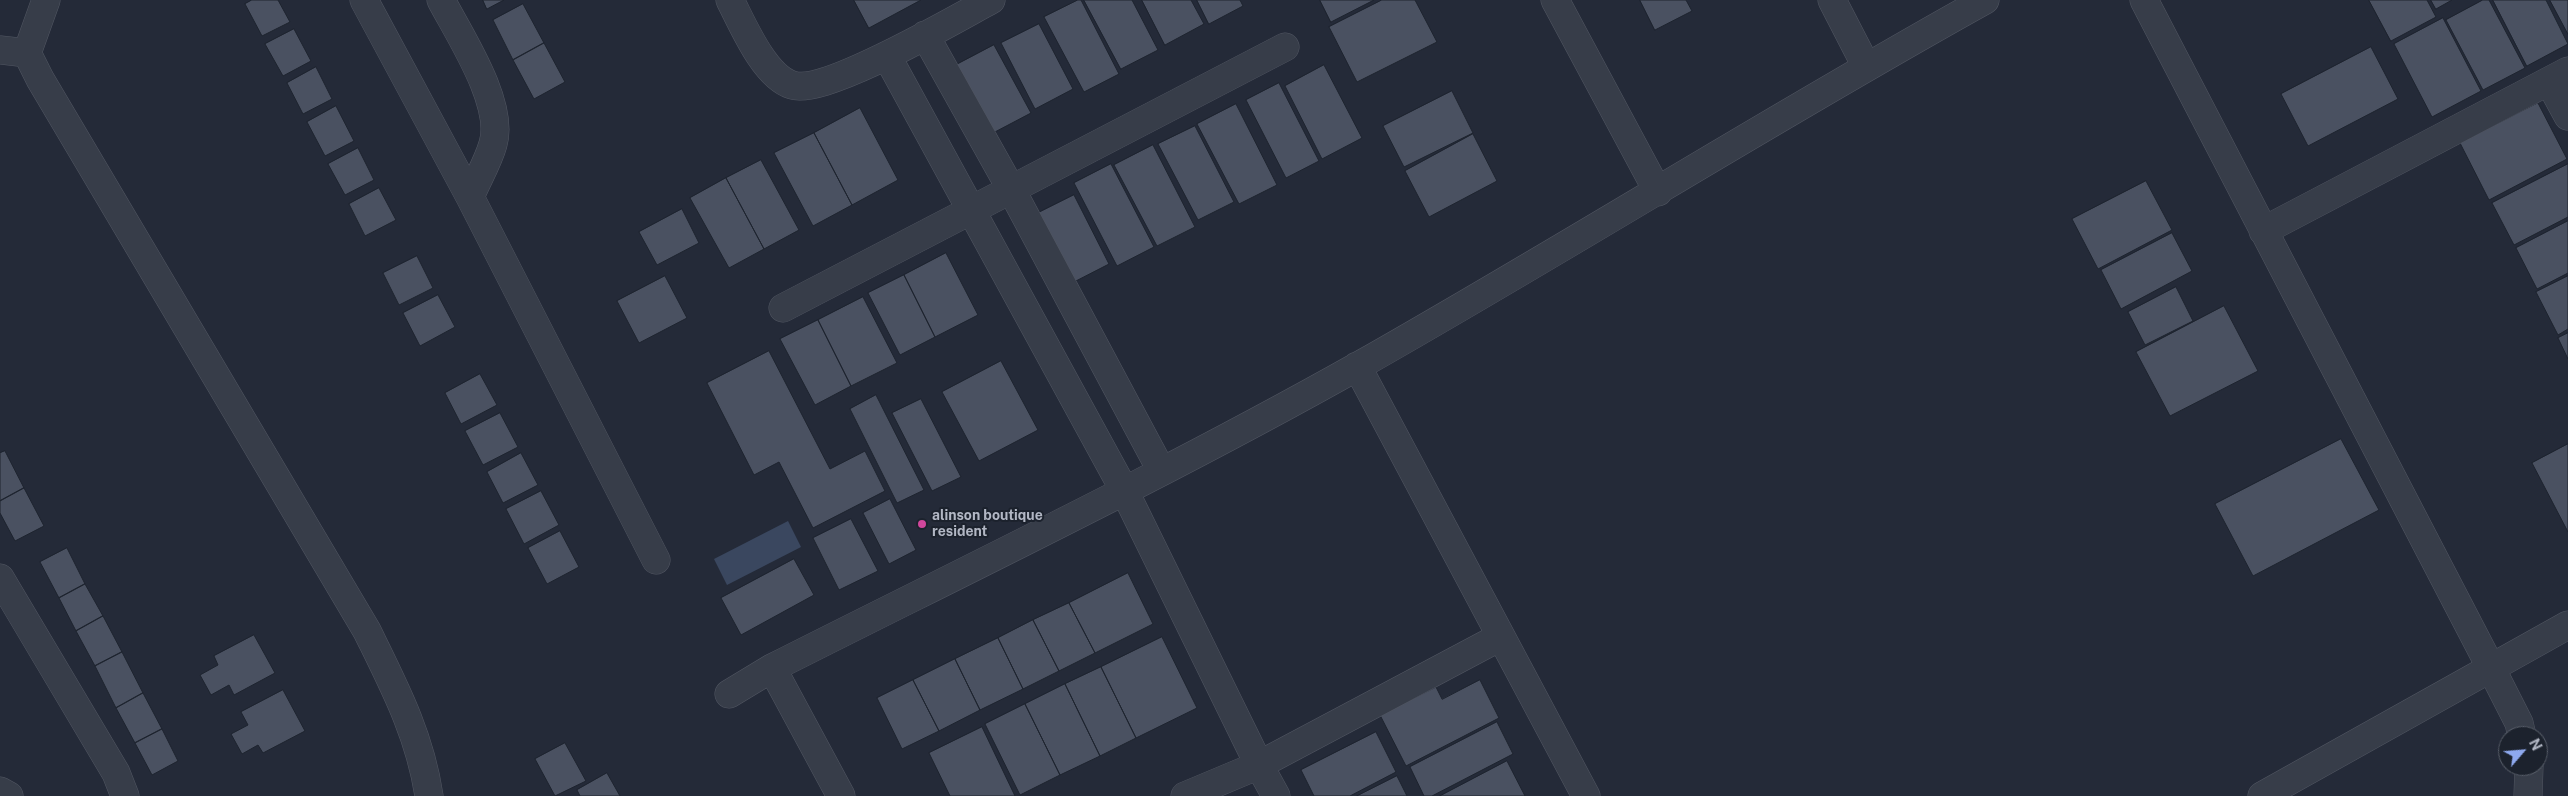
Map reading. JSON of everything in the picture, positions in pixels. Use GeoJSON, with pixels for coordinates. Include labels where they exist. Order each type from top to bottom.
{"type":"FeatureCollection","features":[{"type":"Feature","properties":{"kind":"street"},"geometry":{"type":"LineString","coordinates":[[46,0],[27,53],[40,79],[367,632],[400,698],[424,762],[429,796]]}},
{"type":"Feature","properties":{"kind":"street"},"geometry":{"type":"LineString","coordinates":[[364,0],[470,197],[656,560]]}},
{"type":"Feature","properties":{"kind":"street"},"geometry":{"type":"LineString","coordinates":[[441,0],[480,74],[494,112],[494,144],[470,197]]}},
{"type":"Feature","properties":{"kind":"street"},"geometry":{"type":"LineString","coordinates":[[730,0],[757,50],[775,74],[793,86],[822,83],[887,56],[991,0]]}},
{"type":"Feature","properties":{"kind":"street"},"geometry":{"type":"LineString","coordinates":[[1554,0],[1658,192]]}},
{"type":"Feature","properties":{"kind":"street"},"geometry":{"type":"LineString","coordinates":[[1832,0],[1866,66]]}},
{"type":"Feature","properties":{"kind":"street"},"geometry":{"type":"LineString","coordinates":[[729,694],[772,668],[1124,490],[1357,366],[1658,192],[1866,66],[1985,0]]}},
{"type":"Feature","properties":{"kind":"street"},"geometry":{"type":"LineString","coordinates":[[2144,0],[2520,726]]}},
{"type":"Feature","properties":{"kind":"street"},"geometry":{"type":"LineString","coordinates":[[925,35],[1161,470]]}},
{"type":"Feature","properties":{"kind":"street"},"geometry":{"type":"LineString","coordinates":[[782,308],[1285,47]]}},
{"type":"Feature","properties":{"kind":"street"},"geometry":{"type":"LineString","coordinates":[[0,50],[27,53]]}},
{"type":"Feature","properties":{"kind":"street"},"geometry":{"type":"LineString","coordinates":[[887,56],[1124,490],[1276,796]]}},
{"type":"Feature","properties":{"kind":"street"},"geometry":{"type":"LineString","coordinates":[[2263,231],[2558,76],[2568,116]]}},
{"type":"Feature","properties":{"kind":"street"},"geometry":{"type":"LineString","coordinates":[[1357,366],[1586,796]]}},
{"type":"Feature","properties":{"kind":"street"},"geometry":{"type":"LineString","coordinates":[[0,578],[116,773],[125,796]]}},
{"type":"Feature","properties":{"kind":"street"},"geometry":{"type":"LineString","coordinates":[[2262,796],[2568,624]]}},
{"type":"Feature","properties":{"kind":"street"},"geometry":{"type":"LineString","coordinates":[[1185,796],[1259,765],[1500,637]]}},
{"type":"Feature","properties":{"kind":"street"},"geometry":{"type":"LineString","coordinates":[[772,668],[840,796]]}},
{"type":"Feature","properties":{"kind":"street"},"geometry":{"type":"LineString","coordinates":[[2528,776],[2528,796]]}},
{"type":"Feature","properties":{"kind":"street"},"geometry":{"type":"LineString","coordinates":[[0,791],[9,796]]}},
{"type":"Feature","properties":{"kind":"water"},"geometry":{"type":"Polygon","coordinates":[[[788,521],[801,547],[727,585],[714,559],[788,521]]]}},
{"type":"Feature","properties":{"kind":"building"},"geometry":{"type":"Polygon","coordinates":[[[252,0],[278,0],[290,22],[262,36],[245,4],[252,0]]]}},
{"type":"Feature","properties":{"kind":"building"},"geometry":{"type":"Polygon","coordinates":[[[483,0],[504,0],[487,9],[483,0]]]}},
{"type":"Feature","properties":{"kind":"building"},"geometry":{"type":"Polygon","coordinates":[[[854,0],[921,0],[869,28],[854,0]]]}},
{"type":"Feature","properties":{"kind":"building"},"geometry":{"type":"Polygon","coordinates":[[[1081,0],[1119,74],[1084,92],[1044,17],[1081,0]]]}},
{"type":"Feature","properties":{"kind":"building"},"geometry":{"type":"Polygon","coordinates":[[[1084,0],[1132,0],[1158,50],[1121,69],[1084,0]]]}},
{"type":"Feature","properties":{"kind":"building"},"geometry":{"type":"Polygon","coordinates":[[[1142,0],[1191,0],[1204,24],[1165,45],[1142,0]]]}},
{"type":"Feature","properties":{"kind":"building"},"geometry":{"type":"Polygon","coordinates":[[[1197,0],[1240,0],[1243,6],[1209,24],[1197,0]]]}},
{"type":"Feature","properties":{"kind":"building"},"geometry":{"type":"Polygon","coordinates":[[[1320,0],[1374,0],[1331,22],[1320,0]]]}},
{"type":"Feature","properties":{"kind":"building"},"geometry":{"type":"Polygon","coordinates":[[[1382,0],[1415,0],[1437,42],[1357,82],[1329,27],[1382,0]]]}},
{"type":"Feature","properties":{"kind":"building"},"geometry":{"type":"Polygon","coordinates":[[[1640,0],[1686,0],[1692,11],[1655,30],[1640,0]]]}},
{"type":"Feature","properties":{"kind":"building"},"geometry":{"type":"Polygon","coordinates":[[[2369,0],[2427,0],[2436,17],[2391,41],[2369,0]]]}},
{"type":"Feature","properties":{"kind":"building"},"geometry":{"type":"Polygon","coordinates":[[[2431,0],[2452,0],[2436,9],[2431,0]]]}},
{"type":"Feature","properties":{"kind":"building"},"geometry":{"type":"Polygon","coordinates":[[[2483,0],[2489,0],[2525,68],[2483,90],[2446,20],[2483,0]]]}},
{"type":"Feature","properties":{"kind":"building"},"geometry":{"type":"Polygon","coordinates":[[[2493,0],[2546,0],[2568,44],[2527,66],[2493,0]]]}},
{"type":"Feature","properties":{"kind":"building"},"geometry":{"type":"Polygon","coordinates":[[[2550,0],[2568,0],[2568,34],[2550,0]]]}},
{"type":"Feature","properties":{"kind":"building"},"geometry":{"type":"Polygon","coordinates":[[[523,4],[544,43],[513,60],[493,20],[523,4]]]}},
{"type":"Feature","properties":{"kind":"building"},"geometry":{"type":"Polygon","coordinates":[[[2443,18],[2481,91],[2432,117],[2394,44],[2443,18]]]}},
{"type":"Feature","properties":{"kind":"building"},"geometry":{"type":"Polygon","coordinates":[[[1039,24],[1073,89],[1035,109],[1001,43],[1039,24]]]}},
{"type":"Feature","properties":{"kind":"building"},"geometry":{"type":"Polygon","coordinates":[[[294,29],[311,61],[283,76],[265,44],[294,29]]]}},
{"type":"Feature","properties":{"kind":"building"},"geometry":{"type":"Polygon","coordinates":[[[544,43],[565,82],[534,99],[513,60],[544,43]]]}},
{"type":"Feature","properties":{"kind":"building"},"geometry":{"type":"Polygon","coordinates":[[[994,45],[1031,113],[993,133],[956,65],[994,45]]]}},
{"type":"Feature","properties":{"kind":"building"},"geometry":{"type":"Polygon","coordinates":[[[2371,47],[2398,99],[2308,146],[2281,94],[2371,47]]]}},
{"type":"Feature","properties":{"kind":"building"},"geometry":{"type":"Polygon","coordinates":[[[1324,65],[1362,138],[1322,159],[1285,86],[1324,65]]]}},
{"type":"Feature","properties":{"kind":"building"},"geometry":{"type":"Polygon","coordinates":[[[316,67],[332,99],[303,114],[287,83],[316,67]]]}},
{"type":"Feature","properties":{"kind":"building"},"geometry":{"type":"Polygon","coordinates":[[[1279,83],[1319,161],[1286,178],[1246,100],[1279,83]]]}},
{"type":"Feature","properties":{"kind":"building"},"geometry":{"type":"Polygon","coordinates":[[[1452,91],[1473,133],[1404,167],[1383,126],[1452,91]]]}},
{"type":"Feature","properties":{"kind":"building"},"geometry":{"type":"Polygon","coordinates":[[[2538,103],[2567,159],[2489,200],[2460,143],[2538,103]]]}},
{"type":"Feature","properties":{"kind":"building"},"geometry":{"type":"Polygon","coordinates":[[[1236,104],[1277,185],[1239,204],[1197,124],[1236,104]]]}},
{"type":"Feature","properties":{"kind":"building"},"geometry":{"type":"Polygon","coordinates":[[[336,106],[354,141],[325,156],[307,122],[336,106]]]}},
{"type":"Feature","properties":{"kind":"building"},"geometry":{"type":"Polygon","coordinates":[[[860,108],[898,180],[852,205],[814,133],[860,108]]]}},
{"type":"Feature","properties":{"kind":"building"},"geometry":{"type":"Polygon","coordinates":[[[1195,126],[1234,202],[1198,220],[1158,144],[1195,126]]]}},
{"type":"Feature","properties":{"kind":"building"},"geometry":{"type":"Polygon","coordinates":[[[814,133],[852,205],[813,226],[774,153],[814,133]]]}},
{"type":"Feature","properties":{"kind":"building"},"geometry":{"type":"Polygon","coordinates":[[[1473,134],[1497,181],[1429,217],[1405,171],[1473,134]]]}},
{"type":"Feature","properties":{"kind":"building"},"geometry":{"type":"Polygon","coordinates":[[[1153,145],[1195,227],[1157,246],[1114,165],[1153,145]]]}},
{"type":"Feature","properties":{"kind":"building"},"geometry":{"type":"Polygon","coordinates":[[[358,148],[374,180],[345,195],[328,164],[358,148]]]}},
{"type":"Feature","properties":{"kind":"building"},"geometry":{"type":"Polygon","coordinates":[[[761,160],[799,230],[764,249],[726,178],[761,160]]]}},
{"type":"Feature","properties":{"kind":"building"},"geometry":{"type":"Polygon","coordinates":[[[1111,164],[1154,247],[1117,266],[1074,183],[1111,164]]]}},
{"type":"Feature","properties":{"kind":"building"},"geometry":{"type":"Polygon","coordinates":[[[2568,164],[2568,217],[2514,245],[2492,203],[2568,164]]]}},
{"type":"Feature","properties":{"kind":"building"},"geometry":{"type":"Polygon","coordinates":[[[726,178],[764,249],[729,268],[690,198],[726,178]]]}},
{"type":"Feature","properties":{"kind":"building"},"geometry":{"type":"Polygon","coordinates":[[[2146,181],[2172,230],[2098,269],[2072,219],[2146,181]]]}},
{"type":"Feature","properties":{"kind":"building"},"geometry":{"type":"Polygon","coordinates":[[[379,188],[396,220],[365,236],[349,204],[379,188]]]}},
{"type":"Feature","properties":{"kind":"building"},"geometry":{"type":"Polygon","coordinates":[[[1074,195],[1109,264],[1072,283],[1036,214],[1074,195]]]}},
{"type":"Feature","properties":{"kind":"building"},"geometry":{"type":"Polygon","coordinates":[[[682,209],[699,243],[657,265],[639,232],[682,209]]]}},
{"type":"Feature","properties":{"kind":"building"},"geometry":{"type":"Polygon","coordinates":[[[2568,221],[2568,273],[2537,289],[2516,248],[2568,221]]]}},
{"type":"Feature","properties":{"kind":"building"},"geometry":{"type":"Polygon","coordinates":[[[2172,233],[2192,271],[2121,309],[2101,270],[2172,233]]]}},
{"type":"Feature","properties":{"kind":"building"},"geometry":{"type":"Polygon","coordinates":[[[946,253],[978,315],[935,337],[904,275],[946,253]]]}},
{"type":"Feature","properties":{"kind":"building"},"geometry":{"type":"Polygon","coordinates":[[[417,256],[433,288],[399,305],[383,273],[417,256]]]}},
{"type":"Feature","properties":{"kind":"building"},"geometry":{"type":"Polygon","coordinates":[[[904,275],[935,337],[900,355],[868,293],[904,275]]]}},
{"type":"Feature","properties":{"kind":"building"},"geometry":{"type":"Polygon","coordinates":[[[665,276],[687,318],[639,343],[617,301],[665,276]]]}},
{"type":"Feature","properties":{"kind":"building"},"geometry":{"type":"Polygon","coordinates":[[[2568,276],[2568,329],[2558,335],[2536,292],[2568,276]]]}},
{"type":"Feature","properties":{"kind":"building"},"geometry":{"type":"Polygon","coordinates":[[[2176,287],[2193,321],[2145,345],[2128,312],[2176,287]]]}},
{"type":"Feature","properties":{"kind":"building"},"geometry":{"type":"Polygon","coordinates":[[[438,295],[455,327],[420,346],[403,313],[438,295]]]}},
{"type":"Feature","properties":{"kind":"building"},"geometry":{"type":"Polygon","coordinates":[[[863,297],[897,363],[851,386],[818,320],[863,297]]]}},
{"type":"Feature","properties":{"kind":"building"},"geometry":{"type":"Polygon","coordinates":[[[2224,306],[2258,371],[2170,416],[2136,352],[2224,306]]]}},
{"type":"Feature","properties":{"kind":"building"},"geometry":{"type":"Polygon","coordinates":[[[818,320],[851,386],[815,405],[780,339],[818,320]]]}},
{"type":"Feature","properties":{"kind":"building"},"geometry":{"type":"Polygon","coordinates":[[[2568,333],[2568,359],[2558,338],[2568,333]]]}},
{"type":"Feature","properties":{"kind":"building"},"geometry":{"type":"Polygon","coordinates":[[[769,351],[830,469],[865,451],[885,491],[813,528],[779,462],[754,475],[707,383],[769,351]]]}},
{"type":"Feature","properties":{"kind":"building"},"geometry":{"type":"Polygon","coordinates":[[[1001,361],[1038,430],[979,461],[942,392],[1001,361]]]}},
{"type":"Feature","properties":{"kind":"building"},"geometry":{"type":"Polygon","coordinates":[[[480,374],[497,405],[461,424],[445,393],[480,374]]]}},
{"type":"Feature","properties":{"kind":"building"},"geometry":{"type":"Polygon","coordinates":[[[876,395],[924,490],[897,503],[850,409],[876,395]]]}},
{"type":"Feature","properties":{"kind":"building"},"geometry":{"type":"Polygon","coordinates":[[[921,399],[961,477],[932,491],[892,413],[921,399]]]}},
{"type":"Feature","properties":{"kind":"building"},"geometry":{"type":"Polygon","coordinates":[[[500,413],[518,447],[483,465],[465,431],[500,413]]]}},
{"type":"Feature","properties":{"kind":"building"},"geometry":{"type":"Polygon","coordinates":[[[2341,439],[2379,510],[2253,576],[2215,504],[2341,439]]]}},
{"type":"Feature","properties":{"kind":"building"},"geometry":{"type":"Polygon","coordinates":[[[2568,444],[2568,532],[2532,463],[2568,444]]]}},
{"type":"Feature","properties":{"kind":"building"},"geometry":{"type":"Polygon","coordinates":[[[5,451],[24,488],[0,501],[0,453],[5,451]]]}},
{"type":"Feature","properties":{"kind":"building"},"geometry":{"type":"Polygon","coordinates":[[[521,453],[538,485],[503,503],[487,472],[521,453]]]}},
{"type":"Feature","properties":{"kind":"building"},"geometry":{"type":"Polygon","coordinates":[[[24,488],[44,526],[15,541],[0,513],[0,501],[24,488]]]}},
{"type":"Feature","properties":{"kind":"building"},"geometry":{"type":"Polygon","coordinates":[[[541,491],[559,525],[524,544],[506,509],[541,491]]]}},
{"type":"Feature","properties":{"kind":"building"},"geometry":{"type":"Polygon","coordinates":[[[890,499],[916,550],[889,564],[863,513],[890,499]]]}},
{"type":"Feature","properties":{"kind":"building"},"geometry":{"type":"Polygon","coordinates":[[[851,519],[878,571],[839,590],[813,538],[851,519]]]}},
{"type":"Feature","properties":{"kind":"building"},"geometry":{"type":"Polygon","coordinates":[[[560,531],[579,567],[547,584],[528,548],[560,531]]]}},
{"type":"Feature","properties":{"kind":"building"},"geometry":{"type":"Polygon","coordinates":[[[67,548],[85,584],[59,598],[40,562],[67,548]]]}},
{"type":"Feature","properties":{"kind":"building"},"geometry":{"type":"Polygon","coordinates":[[[794,559],[814,595],[741,635],[721,598],[794,559]]]}},
{"type":"Feature","properties":{"kind":"building"},"geometry":{"type":"Polygon","coordinates":[[[1128,573],[1153,624],[1095,653],[1069,603],[1128,573]]]}},
{"type":"Feature","properties":{"kind":"building"},"geometry":{"type":"Polygon","coordinates":[[[85,584],[103,616],[76,631],[59,598],[85,584]]]}},
{"type":"Feature","properties":{"kind":"building"},"geometry":{"type":"Polygon","coordinates":[[[1069,603],[1095,653],[1059,671],[1033,620],[1069,603]]]}},
{"type":"Feature","properties":{"kind":"building"},"geometry":{"type":"Polygon","coordinates":[[[103,616],[122,652],[95,666],[76,631],[103,616]]]}},
{"type":"Feature","properties":{"kind":"building"},"geometry":{"type":"Polygon","coordinates":[[[1033,620],[1059,671],[1023,689],[998,638],[1033,620]]]}},
{"type":"Feature","properties":{"kind":"building"},"geometry":{"type":"Polygon","coordinates":[[[254,635],[275,673],[234,695],[229,685],[211,695],[200,675],[218,665],[214,656],[254,635]]]}},
{"type":"Feature","properties":{"kind":"building"},"geometry":{"type":"Polygon","coordinates":[[[1162,637],[1197,708],[1136,738],[1101,667],[1162,637]]]}},
{"type":"Feature","properties":{"kind":"building"},"geometry":{"type":"Polygon","coordinates":[[[998,638],[1023,689],[980,710],[955,659],[998,638]]]}},
{"type":"Feature","properties":{"kind":"building"},"geometry":{"type":"Polygon","coordinates":[[[122,652],[143,693],[116,708],[95,666],[122,652]]]}},
{"type":"Feature","properties":{"kind":"building"},"geometry":{"type":"Polygon","coordinates":[[[955,659],[980,710],[939,731],[913,680],[955,659]]]}},
{"type":"Feature","properties":{"kind":"building"},"geometry":{"type":"Polygon","coordinates":[[[1101,667],[1136,738],[1100,756],[1065,684],[1101,667]]]}},
{"type":"Feature","properties":{"kind":"building"},"geometry":{"type":"Polygon","coordinates":[[[913,680],[939,731],[902,749],[877,698],[913,680]]]}},
{"type":"Feature","properties":{"kind":"building"},"geometry":{"type":"Polygon","coordinates":[[[1480,680],[1499,718],[1406,766],[1380,715],[1436,687],[1442,699],[1480,680]]]}},
{"type":"Feature","properties":{"kind":"building"},"geometry":{"type":"Polygon","coordinates":[[[1065,684],[1100,756],[1060,775],[1025,704],[1065,684]]]}},
{"type":"Feature","properties":{"kind":"building"},"geometry":{"type":"Polygon","coordinates":[[[283,690],[305,731],[263,753],[258,745],[242,754],[231,734],[248,725],[241,712],[283,690]]]}},
{"type":"Feature","properties":{"kind":"building"},"geometry":{"type":"Polygon","coordinates":[[[143,693],[162,729],[135,743],[116,708],[143,693]]]}},
{"type":"Feature","properties":{"kind":"building"},"geometry":{"type":"Polygon","coordinates":[[[1025,704],[1060,775],[1020,795],[985,724],[1025,704]]]}},
{"type":"Feature","properties":{"kind":"building"},"geometry":{"type":"Polygon","coordinates":[[[1497,722],[1513,754],[1432,796],[1424,796],[1410,767],[1497,722]]]}},
{"type":"Feature","properties":{"kind":"building"},"geometry":{"type":"Polygon","coordinates":[[[982,727],[1015,796],[950,796],[929,753],[982,727]]]}},
{"type":"Feature","properties":{"kind":"building"},"geometry":{"type":"Polygon","coordinates":[[[162,729],[178,761],[152,775],[135,743],[162,729]]]}},
{"type":"Feature","properties":{"kind":"building"},"geometry":{"type":"Polygon","coordinates":[[[1376,732],[1396,772],[1350,796],[1314,796],[1301,770],[1376,732]]]}},
{"type":"Feature","properties":{"kind":"building"},"geometry":{"type":"Polygon","coordinates":[[[565,743],[586,781],[555,796],[535,759],[565,743]]]}},
{"type":"Feature","properties":{"kind":"building"},"geometry":{"type":"Polygon","coordinates":[[[1507,761],[1525,796],[1440,796],[1507,761]]]}},
{"type":"Feature","properties":{"kind":"building"},"geometry":{"type":"Polygon","coordinates":[[[607,773],[620,796],[580,796],[577,790],[607,773]]]}},
{"type":"Feature","properties":{"kind":"building"},"geometry":{"type":"Polygon","coordinates":[[[1397,776],[1407,796],[1357,796],[1397,776]]]}},
{"type":"Feature","properties":{"kind":"place","name":"alinson boutique resident"},"geometry":{"type":"Point","coordinates":[922,524]}}]}
